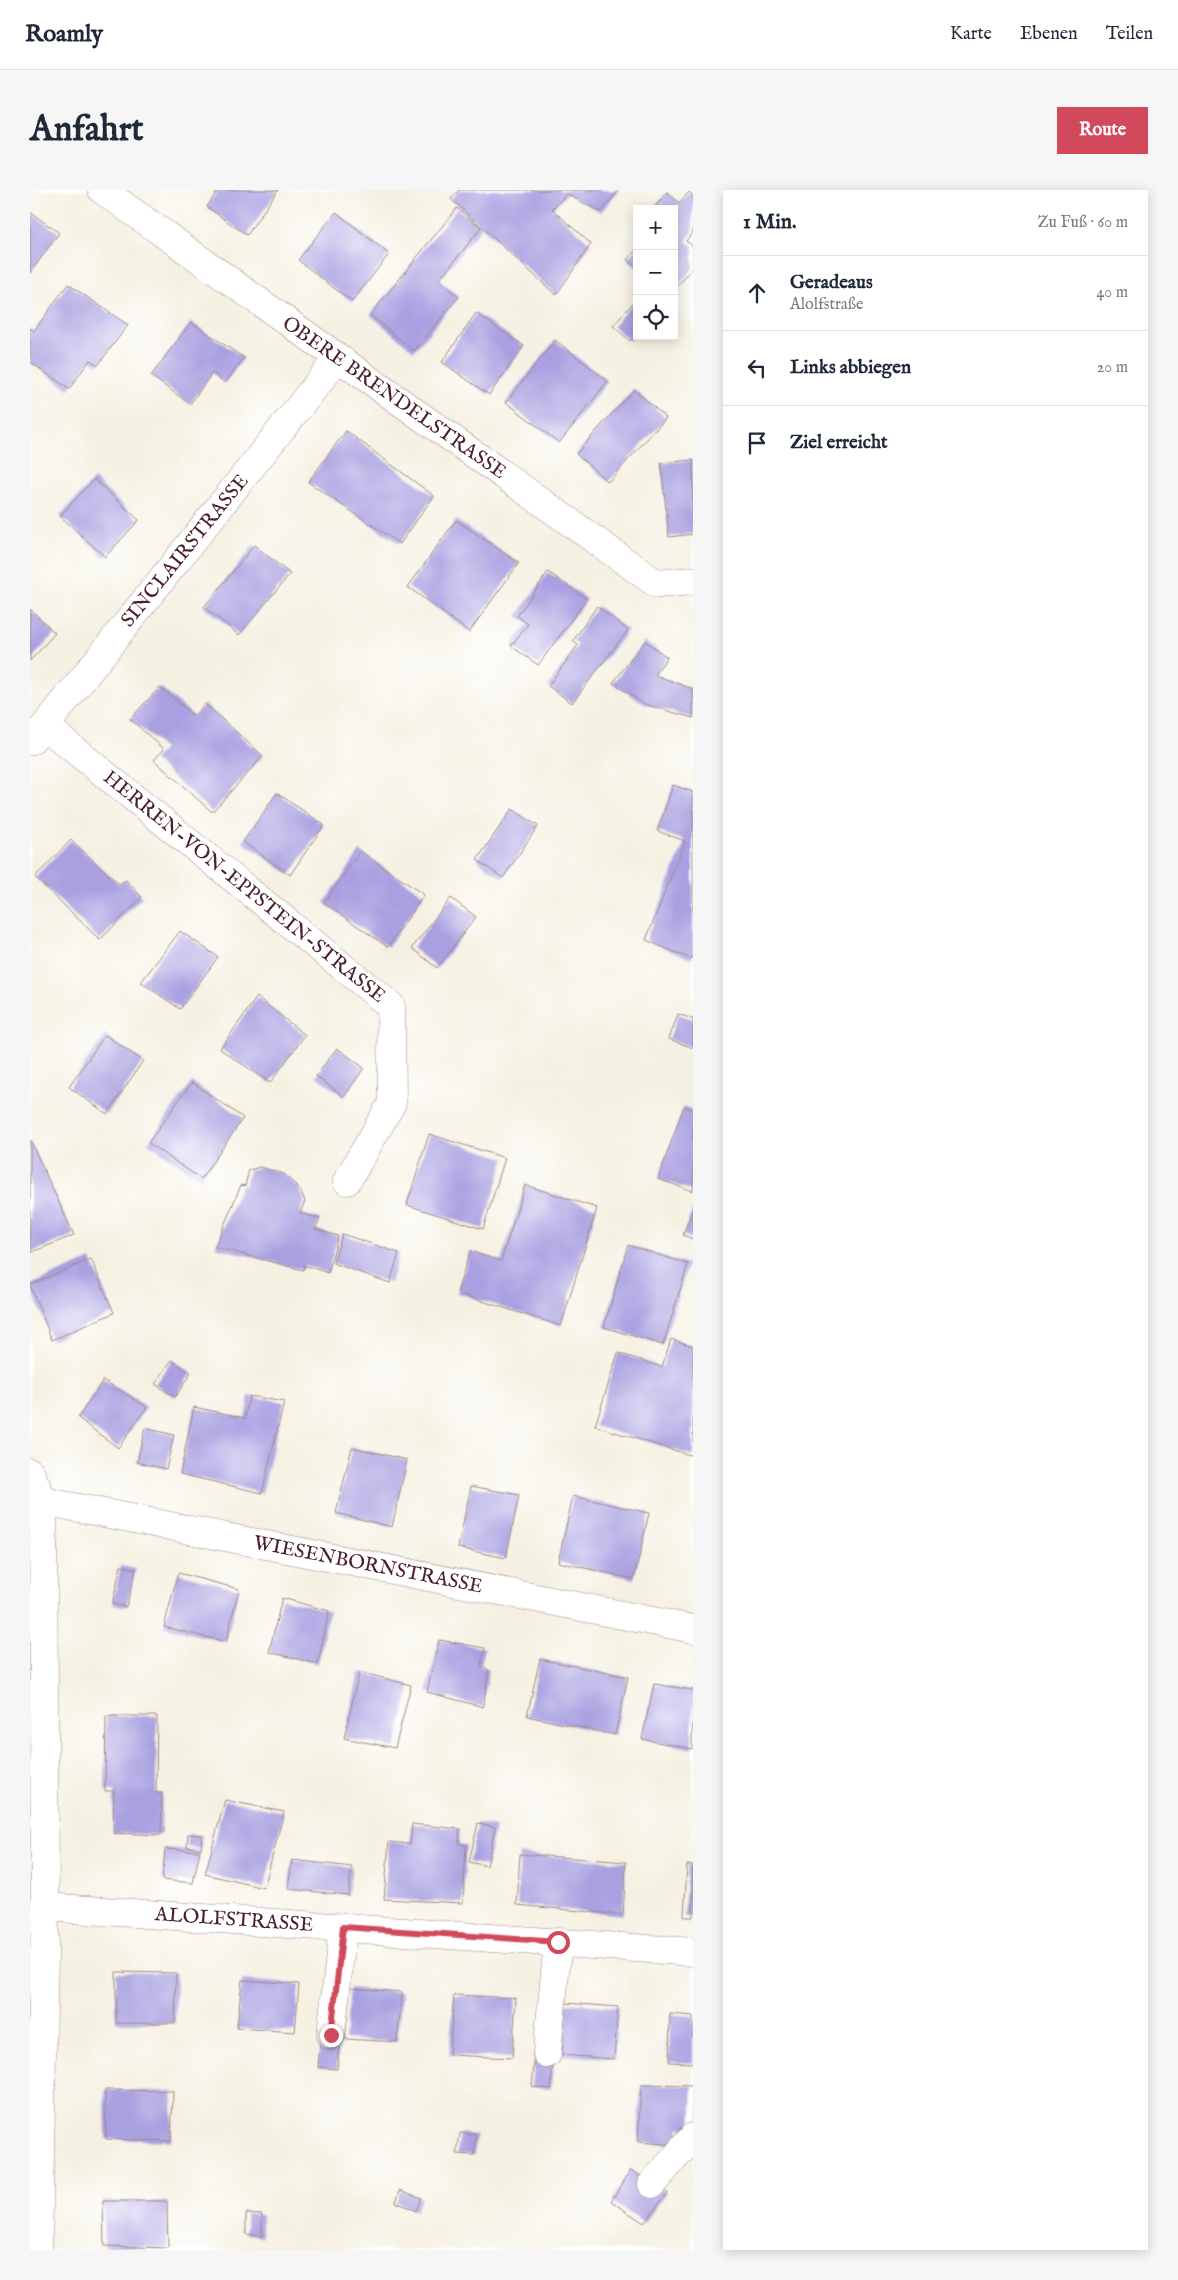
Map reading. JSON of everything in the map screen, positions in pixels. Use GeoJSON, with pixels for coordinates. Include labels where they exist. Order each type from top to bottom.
{"type":"FeatureCollection","features":[{"type":"Feature","properties":{"kind":"street","name":"OBERE BRENDELSTRASSE"},"geometry":{"type":"LineString","coordinates":[[102,190],[657,584],[693,581]]}},
{"type":"Feature","properties":{"kind":"street","name":"SINCLAIRSTRASSE"},"geometry":{"type":"LineString","coordinates":[[38,734],[338,358]]}},
{"type":"Feature","properties":{"kind":"street","name":"HERREN-VON-EPPSTEIN-STRASSE"},"geometry":{"type":"LineString","coordinates":[[38,734],[391,1006],[392,1103],[347,1181]]}},
{"type":"Feature","properties":{"kind":"street"},"geometry":{"type":"LineString","coordinates":[[30,1472],[43,1501],[44,1907],[38,2250]]}},
{"type":"Feature","properties":{"kind":"street","name":"WIESENBORNSTRASSE"},"geometry":{"type":"LineString","coordinates":[[43,1501],[693,1629]]}},
{"type":"Feature","properties":{"kind":"street","name":"ALOLFSTRASSE"},"geometry":{"type":"LineString","coordinates":[[44,1907],[693,1952]]}},
{"type":"Feature","properties":{"kind":"street"},"geometry":{"type":"LineString","coordinates":[[331,2035],[343,1927]]}},
{"type":"Feature","properties":{"kind":"street"},"geometry":{"type":"LineString","coordinates":[[547,2054],[558,1942]]}},
{"type":"Feature","properties":{"kind":"street"},"geometry":{"type":"LineString","coordinates":[[652,2184],[693,2137]]}},
{"type":"Feature","properties":{"kind":"building"},"geometry":{"type":"Polygon","coordinates":[[[218,190],[278,190],[247,235],[207,207],[218,190]]]}},
{"type":"Feature","properties":{"kind":"building"},"geometry":{"type":"Polygon","coordinates":[[[459,190],[619,190],[601,212],[567,194],[552,209],[591,244],[556,295],[451,199],[459,190]]]}},
{"type":"Feature","properties":{"kind":"building"},"geometry":{"type":"Polygon","coordinates":[[[667,192],[679,203],[689,192],[693,196],[693,232],[686,241],[693,246],[693,268],[678,285],[678,205],[656,205],[667,192]]]}},
{"type":"Feature","properties":{"kind":"building"},"geometry":{"type":"Polygon","coordinates":[[[457,208],[481,228],[439,280],[459,297],[414,351],[370,315],[457,208]]]}},
{"type":"Feature","properties":{"kind":"building"},"geometry":{"type":"Polygon","coordinates":[[[30,212],[59,233],[30,273],[30,212]]]}},
{"type":"Feature","properties":{"kind":"building"},"geometry":{"type":"Polygon","coordinates":[[[336,212],[389,254],[352,302],[298,260],[336,212]]]}},
{"type":"Feature","properties":{"kind":"building"},"geometry":{"type":"Polygon","coordinates":[[[633,253],[633,265],[627,260],[633,253]]]}},
{"type":"Feature","properties":{"kind":"building"},"geometry":{"type":"Polygon","coordinates":[[[68,284],[128,325],[98,365],[90,360],[69,389],[30,362],[30,328],[34,331],[68,284]]]}},
{"type":"Feature","properties":{"kind":"building"},"geometry":{"type":"Polygon","coordinates":[[[633,303],[633,338],[630,341],[613,326],[633,303]]]}},
{"type":"Feature","properties":{"kind":"building"},"geometry":{"type":"Polygon","coordinates":[[[476,313],[524,346],[489,395],[442,362],[476,313]]]}},
{"type":"Feature","properties":{"kind":"building"},"geometry":{"type":"Polygon","coordinates":[[[191,322],[244,358],[225,383],[212,373],[190,404],[151,376],[191,322]]]}},
{"type":"Feature","properties":{"kind":"building"},"geometry":{"type":"Polygon","coordinates":[[[555,340],[608,381],[559,443],[506,402],[555,340]]]}},
{"type":"Feature","properties":{"kind":"building"},"geometry":{"type":"Polygon","coordinates":[[[634,389],[666,418],[608,482],[576,454],[634,389]]]}},
{"type":"Feature","properties":{"kind":"building"},"geometry":{"type":"Polygon","coordinates":[[[346,431],[434,496],[400,544],[308,482],[346,431]]]}},
{"type":"Feature","properties":{"kind":"building"},"geometry":{"type":"Polygon","coordinates":[[[693,460],[693,534],[669,537],[661,463],[693,460]]]}},
{"type":"Feature","properties":{"kind":"building"},"geometry":{"type":"Polygon","coordinates":[[[94,479],[139,520],[105,557],[60,516],[94,479]]]}},
{"type":"Feature","properties":{"kind":"building"},"geometry":{"type":"Polygon","coordinates":[[[456,520],[519,563],[469,632],[408,587],[456,520]]]}},
{"type":"Feature","properties":{"kind":"building"},"geometry":{"type":"Polygon","coordinates":[[[254,545],[290,574],[239,635],[204,607],[254,545]]]}},
{"type":"Feature","properties":{"kind":"building"},"geometry":{"type":"Polygon","coordinates":[[[548,572],[587,599],[538,665],[511,646],[528,624],[517,616],[548,572]]]}},
{"type":"Feature","properties":{"kind":"building"},"geometry":{"type":"Polygon","coordinates":[[[597,606],[628,630],[572,703],[548,686],[578,645],[573,641],[597,606]]]}},
{"type":"Feature","properties":{"kind":"building"},"geometry":{"type":"Polygon","coordinates":[[[30,609],[55,633],[30,661],[30,609]]]}},
{"type":"Feature","properties":{"kind":"building"},"geometry":{"type":"Polygon","coordinates":[[[645,641],[667,657],[655,675],[693,689],[693,718],[644,704],[613,683],[645,641]]]}},
{"type":"Feature","properties":{"kind":"building"},"geometry":{"type":"Polygon","coordinates":[[[160,687],[194,716],[205,704],[263,756],[212,812],[154,760],[164,749],[130,719],[160,687]]]}},
{"type":"Feature","properties":{"kind":"building"},"geometry":{"type":"Polygon","coordinates":[[[673,785],[693,792],[693,954],[691,959],[646,940],[685,841],[657,831],[673,785]]]}},
{"type":"Feature","properties":{"kind":"building"},"geometry":{"type":"Polygon","coordinates":[[[277,793],[324,825],[290,875],[243,842],[277,793]]]}},
{"type":"Feature","properties":{"kind":"building"},"geometry":{"type":"Polygon","coordinates":[[[512,809],[538,826],[503,878],[477,860],[512,809]]]}},
{"type":"Feature","properties":{"kind":"building"},"geometry":{"type":"Polygon","coordinates":[[[71,840],[119,884],[126,880],[142,897],[100,940],[35,877],[71,840]]]}},
{"type":"Feature","properties":{"kind":"building"},"geometry":{"type":"Polygon","coordinates":[[[360,851],[424,895],[388,947],[324,903],[360,851]]]}},
{"type":"Feature","properties":{"kind":"building"},"geometry":{"type":"Polygon","coordinates":[[[451,898],[476,917],[437,968],[412,948],[451,898]]]}},
{"type":"Feature","properties":{"kind":"building"},"geometry":{"type":"Polygon","coordinates":[[[180,931],[218,957],[180,1009],[141,982],[180,931]]]}},
{"type":"Feature","properties":{"kind":"building"},"geometry":{"type":"Polygon","coordinates":[[[257,997],[305,1035],[270,1083],[220,1049],[257,997]]]}},
{"type":"Feature","properties":{"kind":"building"},"geometry":{"type":"Polygon","coordinates":[[[678,1014],[693,1019],[693,1048],[669,1039],[678,1014]]]}},
{"type":"Feature","properties":{"kind":"building"},"geometry":{"type":"Polygon","coordinates":[[[105,1035],[143,1061],[107,1114],[69,1087],[105,1035]]]}},
{"type":"Feature","properties":{"kind":"building"},"geometry":{"type":"Polygon","coordinates":[[[337,1048],[364,1068],[344,1097],[316,1076],[337,1048]]]}},
{"type":"Feature","properties":{"kind":"building"},"geometry":{"type":"Polygon","coordinates":[[[192,1082],[243,1118],[201,1179],[148,1143],[192,1082]]]}},
{"type":"Feature","properties":{"kind":"building"},"geometry":{"type":"Polygon","coordinates":[[[684,1106],[693,1110],[693,1191],[658,1179],[684,1106]]]}},
{"type":"Feature","properties":{"kind":"building"},"geometry":{"type":"Polygon","coordinates":[[[429,1134],[505,1158],[483,1229],[407,1205],[429,1134]]]}},
{"type":"Feature","properties":{"kind":"building"},"geometry":{"type":"Polygon","coordinates":[[[30,1140],[74,1235],[30,1253],[30,1140]]]}},
{"type":"Feature","properties":{"kind":"building"},"geometry":{"type":"Polygon","coordinates":[[[260,1167],[284,1174],[300,1189],[305,1201],[300,1213],[320,1219],[315,1229],[338,1236],[328,1273],[304,1265],[303,1270],[215,1247],[241,1185],[245,1186],[249,1170],[260,1167]]]}},
{"type":"Feature","properties":{"kind":"building"},"geometry":{"type":"Polygon","coordinates":[[[525,1185],[597,1208],[561,1326],[457,1293],[470,1251],[501,1261],[525,1185]]]}},
{"type":"Feature","properties":{"kind":"building"},"geometry":{"type":"Polygon","coordinates":[[[693,1208],[693,1239],[683,1235],[693,1208]]]}},
{"type":"Feature","properties":{"kind":"building"},"geometry":{"type":"Polygon","coordinates":[[[342,1234],[399,1253],[390,1283],[333,1263],[342,1234]]]}},
{"type":"Feature","properties":{"kind":"building"},"geometry":{"type":"Polygon","coordinates":[[[628,1245],[688,1264],[663,1345],[604,1327],[628,1245]]]}},
{"type":"Feature","properties":{"kind":"building"},"geometry":{"type":"Polygon","coordinates":[[[91,1259],[114,1313],[52,1340],[30,1285],[91,1259]]]}},
{"type":"Feature","properties":{"kind":"building"},"geometry":{"type":"Polygon","coordinates":[[[671,1339],[693,1346],[693,1456],[595,1426],[618,1353],[662,1367],[671,1339]]]}},
{"type":"Feature","properties":{"kind":"building"},"geometry":{"type":"Polygon","coordinates":[[[172,1360],[191,1373],[175,1397],[155,1384],[172,1360]]]}},
{"type":"Feature","properties":{"kind":"building"},"geometry":{"type":"Polygon","coordinates":[[[103,1380],[147,1407],[118,1448],[78,1418],[103,1380]]]}},
{"type":"Feature","properties":{"kind":"building"},"geometry":{"type":"Polygon","coordinates":[[[249,1396],[284,1402],[262,1493],[180,1474],[194,1407],[245,1418],[249,1396]]]}},
{"type":"Feature","properties":{"kind":"building"},"geometry":{"type":"Polygon","coordinates":[[[145,1428],[174,1435],[166,1469],[137,1462],[145,1428]]]}},
{"type":"Feature","properties":{"kind":"building"},"geometry":{"type":"Polygon","coordinates":[[[352,1447],[407,1460],[392,1527],[336,1513],[352,1447]]]}},
{"type":"Feature","properties":{"kind":"building"},"geometry":{"type":"Polygon","coordinates":[[[471,1486],[519,1495],[506,1558],[458,1548],[471,1486]]]}},
{"type":"Feature","properties":{"kind":"building"},"geometry":{"type":"Polygon","coordinates":[[[573,1496],[649,1513],[634,1579],[558,1562],[573,1496]]]}},
{"type":"Feature","properties":{"kind":"building"},"geometry":{"type":"Polygon","coordinates":[[[121,1566],[136,1569],[126,1607],[112,1604],[121,1566]]]}},
{"type":"Feature","properties":{"kind":"building"},"geometry":{"type":"Polygon","coordinates":[[[178,1573],[239,1589],[226,1642],[164,1627],[178,1573]]]}},
{"type":"Feature","properties":{"kind":"building"},"geometry":{"type":"Polygon","coordinates":[[[282,1598],[329,1611],[318,1664],[269,1652],[282,1598]]]}},
{"type":"Feature","properties":{"kind":"building"},"geometry":{"type":"Polygon","coordinates":[[[439,1640],[485,1648],[481,1666],[489,1670],[483,1707],[427,1692],[439,1640]]]}},
{"type":"Feature","properties":{"kind":"building"},"geometry":{"type":"Polygon","coordinates":[[[540,1659],[628,1677],[615,1735],[527,1716],[540,1659]]]}},
{"type":"Feature","properties":{"kind":"building"},"geometry":{"type":"Polygon","coordinates":[[[359,1672],[411,1685],[395,1748],[344,1738],[359,1672]]]}},
{"type":"Feature","properties":{"kind":"building"},"geometry":{"type":"Polygon","coordinates":[[[654,1684],[693,1690],[692,1749],[642,1739],[654,1684]]]}},
{"type":"Feature","properties":{"kind":"building"},"geometry":{"type":"Polygon","coordinates":[[[106,1716],[157,1716],[156,1793],[162,1793],[161,1835],[113,1833],[114,1791],[105,1791],[106,1716]]]}},
{"type":"Feature","properties":{"kind":"building"},"geometry":{"type":"Polygon","coordinates":[[[225,1800],[284,1812],[264,1888],[205,1874],[225,1800]]]}},
{"type":"Feature","properties":{"kind":"building"},"geometry":{"type":"Polygon","coordinates":[[[478,1823],[495,1827],[487,1866],[469,1862],[478,1823]]]}},
{"type":"Feature","properties":{"kind":"building"},"geometry":{"type":"Polygon","coordinates":[[[412,1824],[460,1829],[459,1844],[466,1845],[463,1903],[384,1899],[389,1842],[410,1844],[412,1824]]]}},
{"type":"Feature","properties":{"kind":"building"},"geometry":{"type":"Polygon","coordinates":[[[188,1834],[202,1835],[201,1849],[187,1847],[188,1834]]]}},
{"type":"Feature","properties":{"kind":"building"},"geometry":{"type":"Polygon","coordinates":[[[165,1849],[200,1851],[193,1883],[162,1880],[165,1849]]]}},
{"type":"Feature","properties":{"kind":"building"},"geometry":{"type":"Polygon","coordinates":[[[520,1854],[626,1862],[623,1915],[517,1905],[520,1854]]]}},
{"type":"Feature","properties":{"kind":"building"},"geometry":{"type":"Polygon","coordinates":[[[292,1860],[352,1867],[348,1895],[288,1889],[292,1860]]]}},
{"type":"Feature","properties":{"kind":"building"},"geometry":{"type":"Polygon","coordinates":[[[687,1865],[693,1865],[693,1917],[684,1917],[687,1865]]]}},
{"type":"Feature","properties":{"kind":"building"},"geometry":{"type":"Polygon","coordinates":[[[116,1972],[176,1973],[175,2023],[116,2023],[116,1972]]]}},
{"type":"Feature","properties":{"kind":"building"},"geometry":{"type":"Polygon","coordinates":[[[242,1980],[299,1984],[295,2032],[237,2028],[242,1980]]]}},
{"type":"Feature","properties":{"kind":"building"},"geometry":{"type":"Polygon","coordinates":[[[350,1988],[402,1992],[397,2042],[345,2039],[350,1988]]]}},
{"type":"Feature","properties":{"kind":"building"},"geometry":{"type":"Polygon","coordinates":[[[454,1995],[516,1998],[512,2058],[449,2055],[454,1995]]]}},
{"type":"Feature","properties":{"kind":"building"},"geometry":{"type":"Polygon","coordinates":[[[565,2003],[618,2007],[614,2059],[562,2055],[565,2003]]]}},
{"type":"Feature","properties":{"kind":"building"},"geometry":{"type":"Polygon","coordinates":[[[670,2014],[693,2016],[693,2063],[669,2062],[670,2014]]]}},
{"type":"Feature","properties":{"kind":"building"},"geometry":{"type":"Polygon","coordinates":[[[321,2034],[340,2036],[337,2069],[318,2067],[321,2034]]]}},
{"type":"Feature","properties":{"kind":"building"},"geometry":{"type":"Polygon","coordinates":[[[535,2053],[554,2054],[551,2089],[532,2087],[535,2053]]]}},
{"type":"Feature","properties":{"kind":"building"},"geometry":{"type":"Polygon","coordinates":[[[641,2085],[693,2086],[691,2129],[679,2128],[678,2145],[638,2142],[641,2085]]]}},
{"type":"Feature","properties":{"kind":"building"},"geometry":{"type":"Polygon","coordinates":[[[105,2090],[173,2091],[171,2141],[106,2139],[105,2090]]]}},
{"type":"Feature","properties":{"kind":"building"},"geometry":{"type":"Polygon","coordinates":[[[460,2133],[477,2135],[474,2155],[457,2154],[460,2133]]]}},
{"type":"Feature","properties":{"kind":"building"},"geometry":{"type":"Polygon","coordinates":[[[631,2170],[667,2193],[644,2223],[611,2201],[631,2170]]]}},
{"type":"Feature","properties":{"kind":"building"},"geometry":{"type":"Polygon","coordinates":[[[400,2190],[421,2198],[416,2211],[396,2202],[400,2190]]]}},
{"type":"Feature","properties":{"kind":"building"},"geometry":{"type":"Polygon","coordinates":[[[103,2201],[167,2201],[168,2248],[104,2246],[103,2201]]]}},
{"type":"Feature","properties":{"kind":"building"},"geometry":{"type":"Polygon","coordinates":[[[246,2213],[262,2214],[262,2236],[246,2234],[246,2213]]]}},
{"type":"Feature","properties":{"kind":"route"},"geometry":{"type":"LineString","coordinates":[[331,2035],[343,1927],[558,1942]]}}]}
